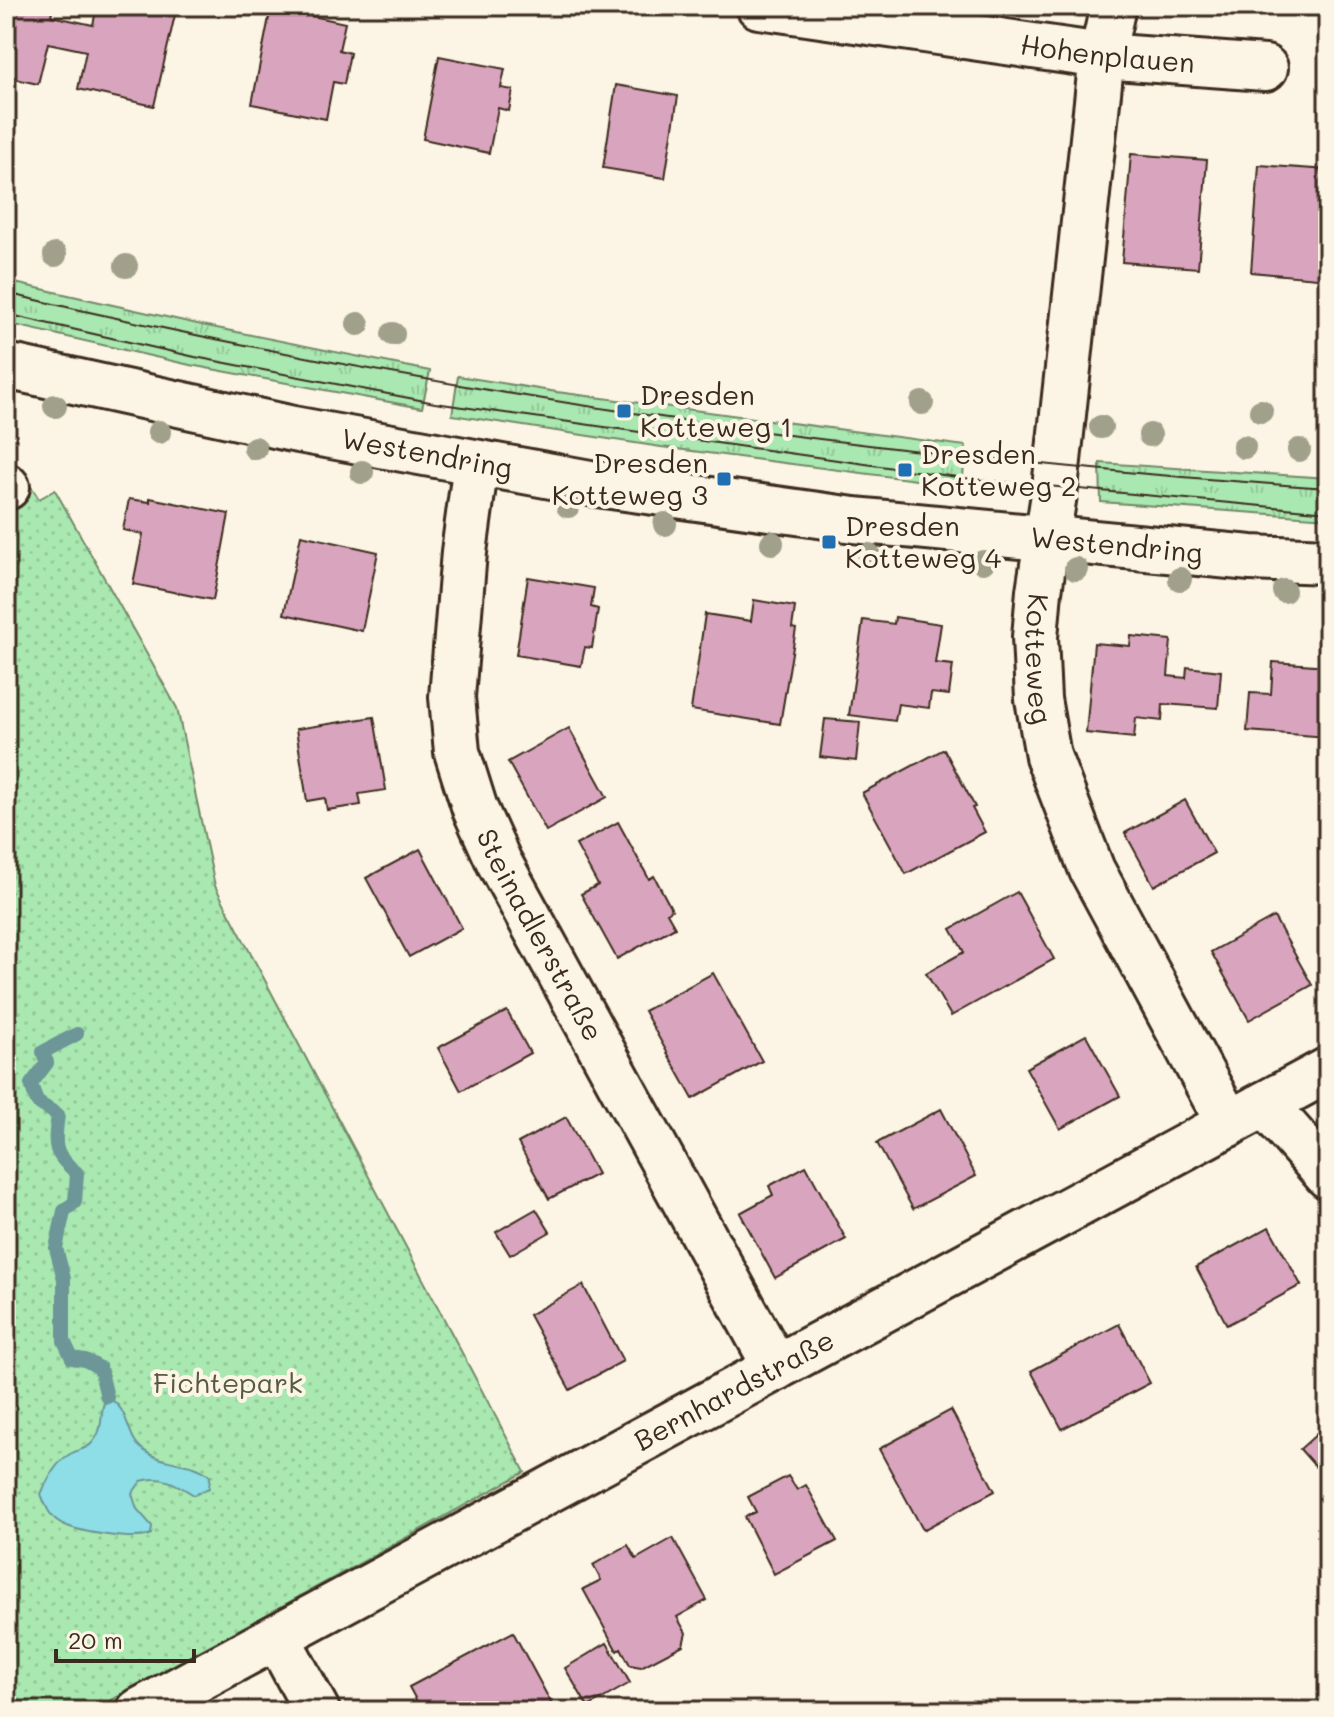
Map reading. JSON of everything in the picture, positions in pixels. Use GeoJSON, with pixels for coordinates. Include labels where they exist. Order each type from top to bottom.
{"type":"FeatureCollection","features":[{"type":"Feature","properties":{"kind":"street","name":"Hohenplauen"},"geometry":{"type":"LineString","coordinates":[[759,6],[1102,56],[1265,68]]}},
{"type":"Feature","properties":{"kind":"street","name":"Kotteweg"},"geometry":{"type":"LineString","coordinates":[[1113,6],[1102,56],[1055,488],[1035,637],[1038,699],[1048,756],[1092,870],[1247,1114],[1328,1176]]}},
{"type":"Feature","properties":{"kind":"street","name":"Westendring"},"geometry":{"type":"LineString","coordinates":[[6,366],[293,429],[590,483],[839,518],[1251,558],[1328,561]]}},
{"type":"Feature","properties":{"kind":"street","name":"Steinadlerstraße"},"geometry":{"type":"LineString","coordinates":[[476,463],[464,552],[452,697],[457,752],[475,809],[499,862],[776,1368]]}},
{"type":"Feature","properties":{"kind":"street","name":"Bernhardstraße"},"geometry":{"type":"LineString","coordinates":[[139,1711],[1328,1070]]}},
{"type":"Feature","properties":{"kind":"street"},"geometry":{"type":"LineString","coordinates":[[277,1637],[317,1711]]}},
{"type":"Feature","properties":{"kind":"green space"},"geometry":{"type":"Polygon","coordinates":[[[6,281],[430,371],[422,408],[190,365],[6,323],[6,281]]]}},
{"type":"Feature","properties":{"kind":"green space"},"geometry":{"type":"Polygon","coordinates":[[[458,376],[966,446],[962,486],[661,447],[452,415],[458,376]]]}},
{"type":"Feature","properties":{"kind":"green space"},"geometry":{"type":"Polygon","coordinates":[[[1100,463],[1328,478],[1328,518],[1101,502],[1100,463]]]}},
{"type":"Feature","properties":{"kind":"green space","name":"Fichtepark"},"geometry":{"type":"Polygon","coordinates":[[[22,472],[39,499],[55,490],[177,708],[215,886],[525,1472],[92,1711],[6,1711],[6,482],[22,472]]]}},
{"type":"Feature","properties":{"kind":"water"},"geometry":{"type":"Polygon","coordinates":[[[107,1397],[120,1408],[141,1448],[158,1458],[194,1467],[210,1476],[209,1488],[194,1495],[169,1481],[141,1481],[132,1494],[137,1509],[152,1526],[151,1534],[133,1537],[107,1535],[63,1524],[52,1515],[41,1494],[60,1462],[90,1445],[97,1437],[107,1397]]]}},
{"type":"Feature","properties":{"kind":"building"},"geometry":{"type":"Polygon","coordinates":[[[6,6],[53,6],[51,16],[93,25],[97,6],[177,6],[154,106],[78,89],[86,51],[48,43],[38,84],[6,77],[6,6]]]}},
{"type":"Feature","properties":{"kind":"building"},"geometry":{"type":"Polygon","coordinates":[[[271,7],[345,23],[339,50],[350,53],[344,84],[333,82],[326,119],[252,104],[271,7]]]}},
{"type":"Feature","properties":{"kind":"building"},"geometry":{"type":"Polygon","coordinates":[[[439,56],[505,69],[501,88],[513,90],[509,111],[498,108],[489,153],[423,139],[439,56]]]}},
{"type":"Feature","properties":{"kind":"building"},"geometry":{"type":"Polygon","coordinates":[[[616,85],[678,96],[665,178],[603,168],[616,85]]]}},
{"type":"Feature","properties":{"kind":"building"},"geometry":{"type":"Polygon","coordinates":[[[1131,154],[1207,160],[1198,268],[1122,262],[1131,154]]]}},
{"type":"Feature","properties":{"kind":"building"},"geometry":{"type":"Polygon","coordinates":[[[1259,165],[1328,170],[1328,279],[1251,272],[1259,165]]]}},
{"type":"Feature","properties":{"kind":"building"},"geometry":{"type":"Polygon","coordinates":[[[150,498],[229,514],[213,600],[133,584],[143,534],[123,530],[129,499],[150,502],[150,498]]]}},
{"type":"Feature","properties":{"kind":"building"},"geometry":{"type":"Polygon","coordinates":[[[301,535],[378,552],[362,631],[284,614],[301,535]]]}},
{"type":"Feature","properties":{"kind":"building"},"geometry":{"type":"Polygon","coordinates":[[[528,577],[594,588],[591,607],[598,609],[592,648],[585,647],[581,666],[516,655],[528,577]]]}},
{"type":"Feature","properties":{"kind":"building"},"geometry":{"type":"Polygon","coordinates":[[[754,600],[795,607],[792,628],[796,629],[780,724],[691,710],[705,614],[751,621],[754,600]]]}},
{"type":"Feature","properties":{"kind":"building"},"geometry":{"type":"Polygon","coordinates":[[[895,617],[941,624],[935,663],[953,665],[949,695],[931,693],[929,708],[898,704],[895,721],[849,715],[863,620],[894,624],[895,617]]]}},
{"type":"Feature","properties":{"kind":"building"},"geometry":{"type":"Polygon","coordinates":[[[1131,636],[1171,640],[1168,676],[1186,678],[1187,667],[1221,671],[1218,708],[1163,704],[1162,721],[1136,718],[1134,738],[1086,733],[1094,643],[1130,646],[1131,636]]]}},
{"type":"Feature","properties":{"kind":"building"},"geometry":{"type":"Polygon","coordinates":[[[1273,662],[1328,666],[1328,737],[1247,731],[1250,693],[1271,694],[1273,662]]]}},
{"type":"Feature","properties":{"kind":"building"},"geometry":{"type":"Polygon","coordinates":[[[374,717],[386,790],[359,794],[361,805],[327,810],[325,798],[307,801],[296,729],[374,717]]]}},
{"type":"Feature","properties":{"kind":"building"},"geometry":{"type":"Polygon","coordinates":[[[825,719],[860,722],[856,761],[820,757],[825,719]]]}},
{"type":"Feature","properties":{"kind":"building"},"geometry":{"type":"Polygon","coordinates":[[[569,728],[607,797],[546,831],[508,762],[569,728]]]}},
{"type":"Feature","properties":{"kind":"building"},"geometry":{"type":"Polygon","coordinates":[[[944,749],[985,832],[906,874],[862,793],[944,749]]]}},
{"type":"Feature","properties":{"kind":"building"},"geometry":{"type":"Polygon","coordinates":[[[1185,800],[1214,853],[1154,886],[1125,833],[1185,800]]]}},
{"type":"Feature","properties":{"kind":"building"},"geometry":{"type":"Polygon","coordinates":[[[618,822],[649,879],[654,876],[672,910],[667,913],[675,927],[617,959],[581,894],[598,885],[576,845],[618,822]]]}},
{"type":"Feature","properties":{"kind":"building"},"geometry":{"type":"Polygon","coordinates":[[[420,849],[462,928],[409,957],[366,878],[420,849]]]}},
{"type":"Feature","properties":{"kind":"building"},"geometry":{"type":"Polygon","coordinates":[[[1017,892],[1054,959],[951,1016],[926,973],[964,952],[951,929],[1017,892]]]}},
{"type":"Feature","properties":{"kind":"building"},"geometry":{"type":"Polygon","coordinates":[[[1274,917],[1312,985],[1249,1020],[1211,952],[1274,917]]]}},
{"type":"Feature","properties":{"kind":"building"},"geometry":{"type":"Polygon","coordinates":[[[713,973],[762,1061],[693,1099],[644,1011],[713,973]]]}},
{"type":"Feature","properties":{"kind":"building"},"geometry":{"type":"Polygon","coordinates":[[[507,1011],[530,1053],[461,1091],[438,1048],[507,1011]]]}},
{"type":"Feature","properties":{"kind":"building"},"geometry":{"type":"Polygon","coordinates":[[[1086,1035],[1120,1096],[1060,1129],[1026,1068],[1086,1035]]]}},
{"type":"Feature","properties":{"kind":"building"},"geometry":{"type":"Polygon","coordinates":[[[941,1109],[976,1176],[913,1209],[877,1143],[941,1109]]]}},
{"type":"Feature","properties":{"kind":"building"},"geometry":{"type":"Polygon","coordinates":[[[566,1117],[597,1174],[549,1199],[518,1143],[566,1117]]]}},
{"type":"Feature","properties":{"kind":"building"},"geometry":{"type":"Polygon","coordinates":[[[806,1166],[846,1239],[775,1278],[740,1213],[773,1195],[769,1186],[806,1166]]]}},
{"type":"Feature","properties":{"kind":"building"},"geometry":{"type":"Polygon","coordinates":[[[536,1209],[550,1232],[510,1255],[496,1232],[536,1209]]]}},
{"type":"Feature","properties":{"kind":"building"},"geometry":{"type":"Polygon","coordinates":[[[1269,1227],[1301,1285],[1227,1325],[1196,1267],[1269,1227]]]}},
{"type":"Feature","properties":{"kind":"building"},"geometry":{"type":"Polygon","coordinates":[[[583,1285],[623,1361],[570,1390],[529,1315],[583,1285]]]}},
{"type":"Feature","properties":{"kind":"building"},"geometry":{"type":"Polygon","coordinates":[[[1119,1324],[1150,1383],[1062,1429],[1031,1371],[1119,1324]]]}},
{"type":"Feature","properties":{"kind":"building"},"geometry":{"type":"Polygon","coordinates":[[[951,1410],[995,1491],[923,1530],[879,1449],[951,1410]]]}},
{"type":"Feature","properties":{"kind":"building"},"geometry":{"type":"Polygon","coordinates":[[[1328,1424],[1328,1481],[1300,1449],[1328,1424]]]}},
{"type":"Feature","properties":{"kind":"building"},"geometry":{"type":"Polygon","coordinates":[[[788,1476],[797,1490],[806,1485],[837,1541],[774,1574],[745,1517],[756,1512],[748,1497],[788,1476]]]}},
{"type":"Feature","properties":{"kind":"building"},"geometry":{"type":"Polygon","coordinates":[[[673,1538],[707,1600],[677,1617],[686,1633],[683,1645],[641,1667],[630,1665],[621,1648],[617,1651],[583,1589],[601,1580],[593,1565],[628,1545],[636,1559],[673,1538]]]}},
{"type":"Feature","properties":{"kind":"building"},"geometry":{"type":"Polygon","coordinates":[[[513,1632],[555,1710],[422,1711],[409,1687],[513,1632]]]}},
{"type":"Feature","properties":{"kind":"building"},"geometry":{"type":"Polygon","coordinates":[[[607,1643],[630,1683],[588,1707],[565,1668],[607,1643]]]}},
{"type":"Feature","properties":{"kind":"waterway"},"geometry":{"type":"LineString","coordinates":[[77,1034],[43,1052],[47,1063],[31,1084],[37,1102],[58,1115],[57,1148],[63,1160],[77,1173],[75,1202],[64,1211],[56,1248],[64,1279],[64,1341],[72,1358],[85,1360],[100,1368],[107,1397]]}},
{"type":"Feature","properties":{"kind":"tram line"},"geometry":{"type":"LineString","coordinates":[[6,293],[333,362],[663,418],[995,459],[1328,488]]}},
{"type":"Feature","properties":{"kind":"tram line"},"geometry":{"type":"LineString","coordinates":[[6,314],[195,357],[435,403],[971,479],[1328,512]]}},
{"type":"Feature","properties":{"kind":"place","name":"Dresden Kotteweg 1"},"geometry":{"type":"Point","coordinates":[624,411]}},
{"type":"Feature","properties":{"kind":"place","name":"Dresden Kotteweg 2"},"geometry":{"type":"Point","coordinates":[905,470]}},
{"type":"Feature","properties":{"kind":"place","name":"Dresden Kotteweg 3"},"geometry":{"type":"Point","coordinates":[724,479]}},
{"type":"Feature","properties":{"kind":"place","name":"Dresden Kotteweg 4"},"geometry":{"type":"Point","coordinates":[829,542]}}]}
